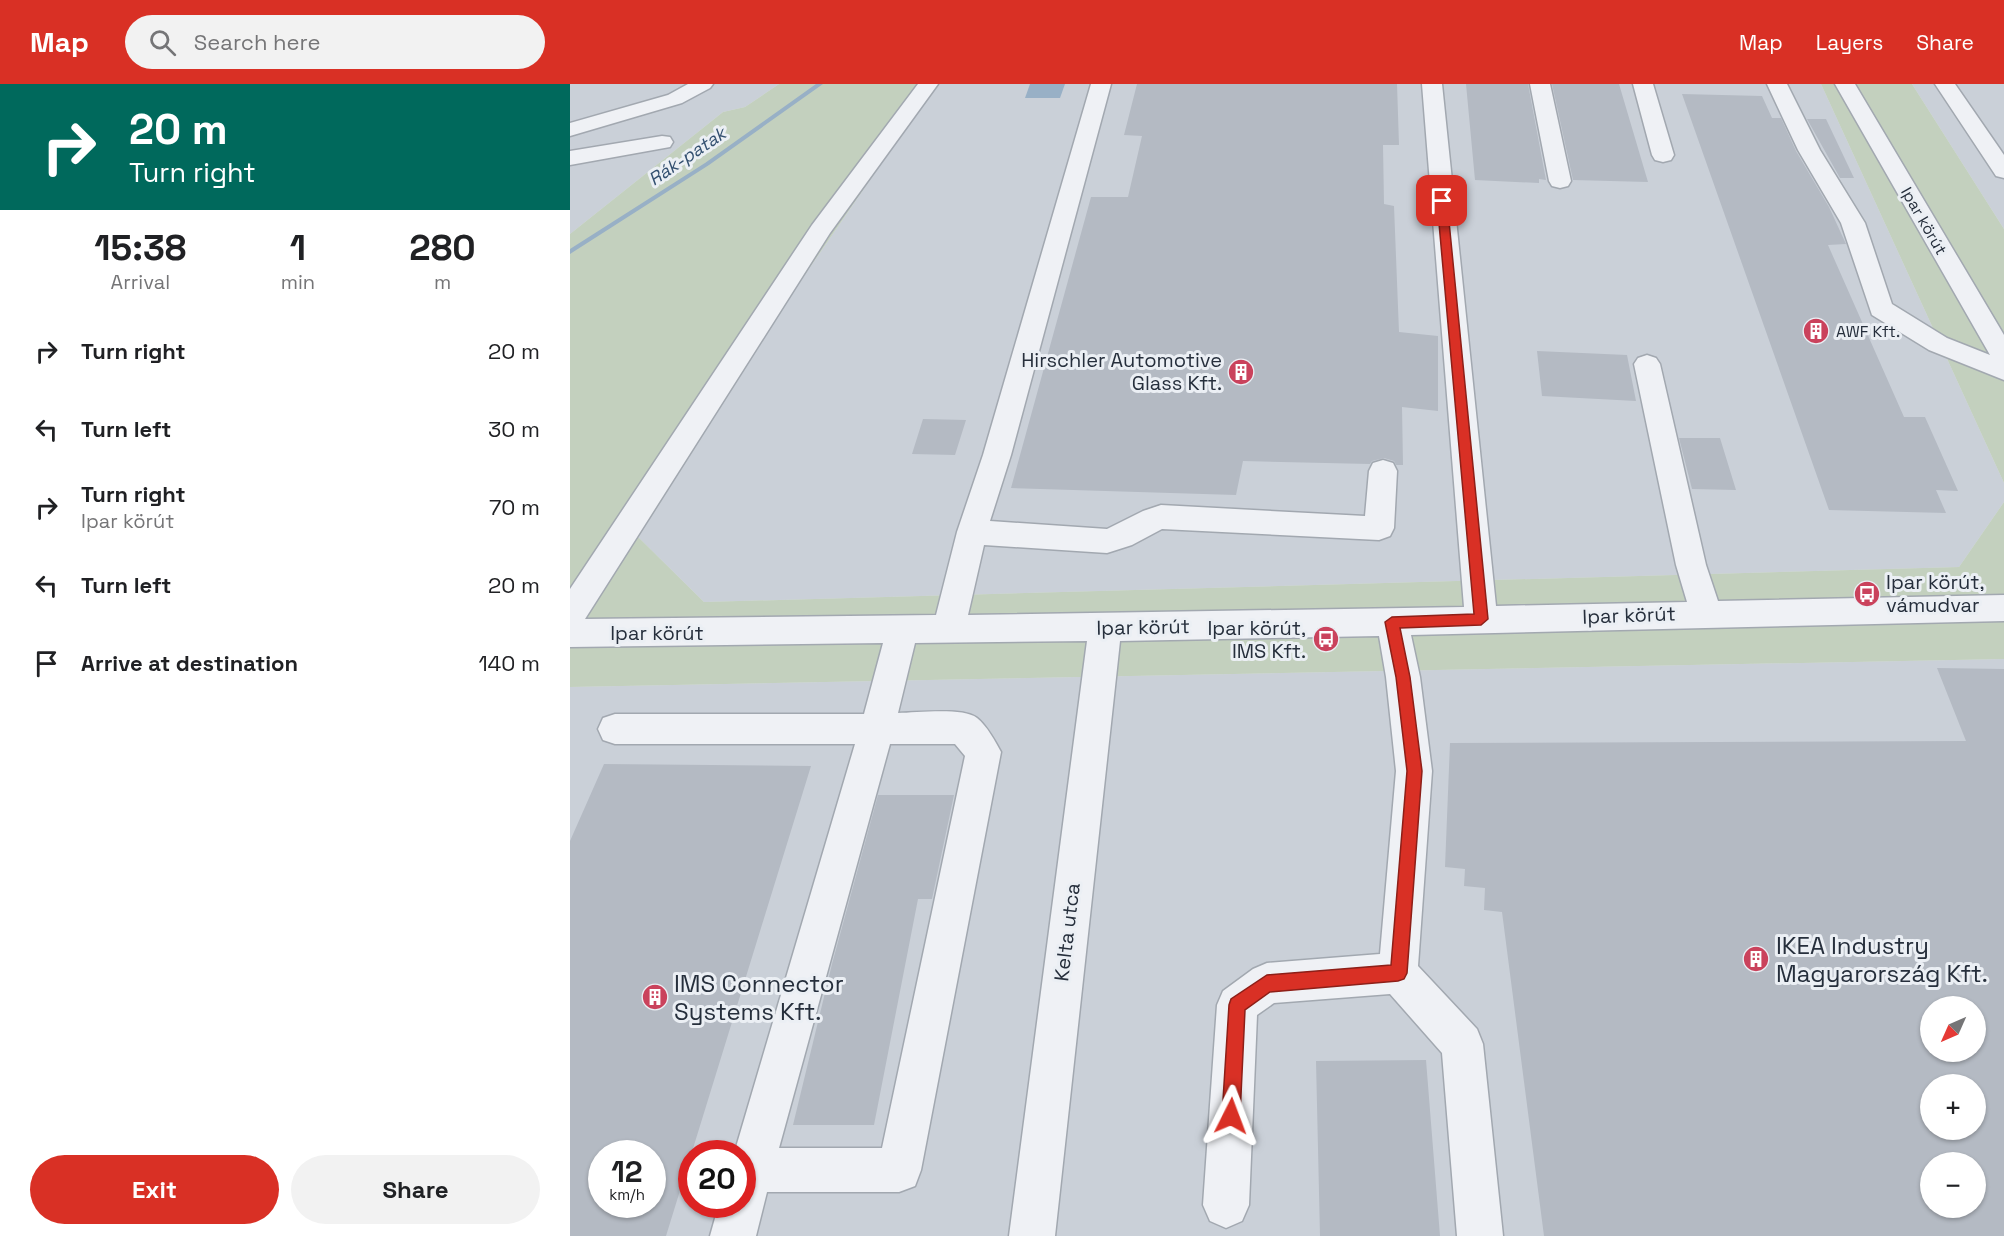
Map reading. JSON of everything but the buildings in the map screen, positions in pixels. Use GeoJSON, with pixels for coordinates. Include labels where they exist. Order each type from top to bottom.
{"type":"FeatureCollection","features":[{"type":"Feature","properties":{"kind":"street"},"geometry":{"type":"LineString","coordinates":[[570,130],[675,99],[703,84]]}},
{"type":"Feature","properties":{"kind":"street"},"geometry":{"type":"LineString","coordinates":[[570,616],[820,230],[928,84]]}},
{"type":"Feature","properties":{"kind":"street"},"geometry":{"type":"LineString","coordinates":[[950,630],[972,532],[997,454],[1101,84]]}},
{"type":"Feature","properties":{"kind":"street"},"geometry":{"type":"LineString","coordinates":[[1432,84],[1481,619]]}},
{"type":"Feature","properties":{"kind":"street"},"geometry":{"type":"LineString","coordinates":[[1540,84],[1560,181]]}},
{"type":"Feature","properties":{"kind":"street"},"geometry":{"type":"LineString","coordinates":[[1643,84],[1663,155]]}},
{"type":"Feature","properties":{"kind":"street"},"geometry":{"type":"LineString","coordinates":[[1777,84],[1809,150],[1852,223],[1881,309],[1938,344],[2004,371]]}},
{"type":"Feature","properties":{"kind":"street","name":"Ipar körút"},"geometry":{"type":"LineString","coordinates":[[1845,84],[2004,357]]}},
{"type":"Feature","properties":{"kind":"street"},"geometry":{"type":"LineString","coordinates":[[1945,84],[2004,171]]}},
{"type":"Feature","properties":{"kind":"street"},"geometry":{"type":"LineString","coordinates":[[570,158],[662,142]]}},
{"type":"Feature","properties":{"kind":"street"},"geometry":{"type":"LineString","coordinates":[[1647,364],[1691,565],[1706,613]]}},
{"type":"Feature","properties":{"kind":"street"},"geometry":{"type":"LineString","coordinates":[[972,532],[1107,541],[1126,535],[1142,523],[1161,517],[1379,528],[1383,471]]}},
{"type":"Feature","properties":{"kind":"street","name":"Ipar körút"},"geometry":{"type":"LineString","coordinates":[[570,633],[1104,628],[2004,608]]}},
{"type":"Feature","properties":{"kind":"street"},"geometry":{"type":"LineString","coordinates":[[1392,622],[1403,677],[1414,771],[1398,973],[1462,1044],[1480,1236]]}},
{"type":"Feature","properties":{"kind":"street","name":"Kelta utca"},"geometry":{"type":"LineString","coordinates":[[1032,1236],[1104,628]]}},
{"type":"Feature","properties":{"kind":"street"},"geometry":{"type":"LineString","coordinates":[[756,1153],[877,729],[902,631]]}},
{"type":"Feature","properties":{"kind":"street"},"geometry":{"type":"LineString","coordinates":[[615,729],[964,728],[983,752],[899,1170],[756,1190]]}},
{"type":"Feature","properties":{"kind":"street"},"geometry":{"type":"LineString","coordinates":[[1226,1205],[1237,1005],[1267,984],[1398,973]]}},
{"type":"Feature","properties":{"kind":"street"},"geometry":{"type":"LineString","coordinates":[[734,1236],[738,1218]]}},
{"type":"Feature","properties":{"kind":"shaded area"},"geometry":{"type":"Polygon","coordinates":[[[570,84],[779,84],[745,107],[723,112],[570,234],[570,84]]]}},
{"type":"Feature","properties":{"kind":"shaded area"},"geometry":{"type":"Polygon","coordinates":[[[936,84],[1821,84],[2004,483],[2004,502],[1959,567],[704,602],[630,529],[936,84]]]}},
{"type":"Feature","properties":{"kind":"shaded area"},"geometry":{"type":"Polygon","coordinates":[[[1912,84],[2004,84],[2004,229],[1912,84]]]}},
{"type":"Feature","properties":{"kind":"shaded area"},"geometry":{"type":"Polygon","coordinates":[[[2004,659],[2004,1236],[570,1236],[570,687],[2004,659]]]}},
{"type":"Feature","properties":{"kind":"green space"},"geometry":{"type":"Polygon","coordinates":[[[779,84],[936,84],[630,529],[704,602],[1959,567],[2004,502],[2004,659],[570,687],[570,234],[723,112],[745,107],[779,84]]]}},
{"type":"Feature","properties":{"kind":"green space"},"geometry":{"type":"Polygon","coordinates":[[[1821,84],[1912,84],[2004,229],[2004,483],[1821,84]]]}},
{"type":"Feature","properties":{"kind":"water"},"geometry":{"type":"Polygon","coordinates":[[[1030,84],[1065,84],[1060,98],[1025,98],[1030,84]]]}},
{"type":"Feature","properties":{"kind":"waterway","name":"Rák-patak"},"geometry":{"type":"LineString","coordinates":[[570,252],[707,164],[820,84]]}},
{"type":"Feature","properties":{"kind":"place","name":"AWF Kft."},"geometry":{"type":"Point","coordinates":[1816,331]}},
{"type":"Feature","properties":{"kind":"place","name":"Hirschler Automotive Glass Kft."},"geometry":{"type":"Point","coordinates":[1241,372]}},
{"type":"Feature","properties":{"kind":"place","name":"Ipar körút, vámudvar"},"geometry":{"type":"Point","coordinates":[1867,594]}},
{"type":"Feature","properties":{"kind":"place","name":"Ipar körút, IMS Kft."},"geometry":{"type":"Point","coordinates":[1326,639]}},
{"type":"Feature","properties":{"kind":"place","name":"IKEA Industry Magyarország Kft."},"geometry":{"type":"Point","coordinates":[1756,959]}},
{"type":"Feature","properties":{"kind":"place","name":"IMS Connector Systems Kft."},"geometry":{"type":"Point","coordinates":[655,997]}},
{"type":"Feature","properties":{"kind":"route"},"geometry":{"type":"LineString","coordinates":[[1231,1116],[1237,1005],[1267,984],[1398,973],[1414,771],[1403,677],[1392,622],[1481,619],[1442,201]]}}]}
